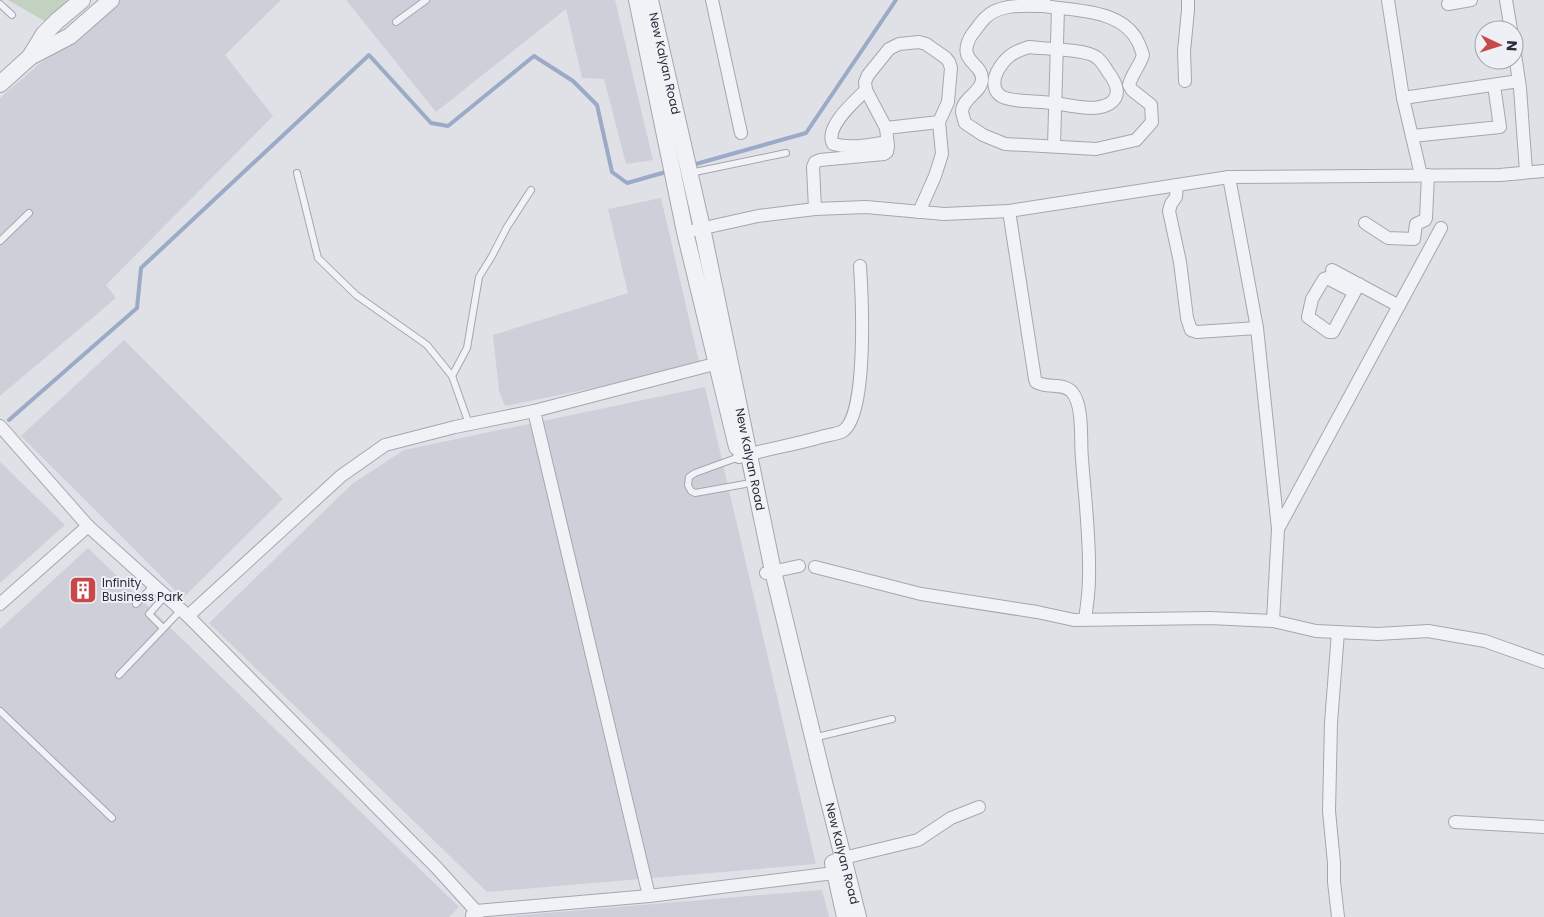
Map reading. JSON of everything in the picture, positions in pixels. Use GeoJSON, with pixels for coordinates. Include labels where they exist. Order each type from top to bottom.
{"type":"FeatureCollection","features":[{"type":"Feature","properties":{"kind":"street"},"geometry":{"type":"LineString","coordinates":[[30,57],[44,34],[82,0]]}},
{"type":"Feature","properties":{"kind":"street"},"geometry":{"type":"LineString","coordinates":[[0,84],[30,57],[70,36],[111,0]]}},
{"type":"Feature","properties":{"kind":"street","name":"New Kalyan Road"},"geometry":{"type":"LineString","coordinates":[[637,0],[649,25],[690,173],[702,228],[724,362],[769,572],[839,865],[858,917]]}},
{"type":"Feature","properties":{"kind":"street","name":"New Kalyan Road"},"geometry":{"type":"LineString","coordinates":[[650,0],[649,25],[686,232],[724,362]]}},
{"type":"Feature","properties":{"kind":"street"},"geometry":{"type":"LineString","coordinates":[[712,0],[741,132]]}},
{"type":"Feature","properties":{"kind":"street"},"geometry":{"type":"LineString","coordinates":[[1100,0],[1100,14]]}},
{"type":"Feature","properties":{"kind":"street"},"geometry":{"type":"LineString","coordinates":[[1185,81],[1184,50],[1188,0]]}},
{"type":"Feature","properties":{"kind":"street"},"geometry":{"type":"LineString","coordinates":[[1365,222],[1387,238],[1414,239],[1416,224],[1426,218],[1424,175],[1403,98],[1388,0]]}},
{"type":"Feature","properties":{"kind":"street"},"geometry":{"type":"LineString","coordinates":[[1448,4],[1471,0]]}},
{"type":"Feature","properties":{"kind":"street"},"geometry":{"type":"LineString","coordinates":[[1506,0],[1509,20]]}},
{"type":"Feature","properties":{"kind":"street"},"geometry":{"type":"LineString","coordinates":[[1044,3],[1058,8],[1100,14],[1113,18],[1128,29],[1137,39],[1143,55],[1140,66],[1123,85],[1115,101],[1100,108],[1082,108],[1056,103],[1008,99],[1000,96],[988,79],[968,58],[966,52],[970,38],[986,17],[996,10],[1044,3]]}},
{"type":"Feature","properties":{"kind":"street"},"geometry":{"type":"LineString","coordinates":[[1054,146],[1058,8]]}},
{"type":"Feature","properties":{"kind":"street"},"geometry":{"type":"LineString","coordinates":[[815,209],[813,167],[815,162],[884,154],[887,152],[886,128],[866,90],[865,82],[868,75],[889,49],[899,44],[919,42],[926,44],[946,58],[950,62],[951,68],[948,102],[939,122],[942,154],[935,176],[919,212]]}},
{"type":"Feature","properties":{"kind":"street"},"geometry":{"type":"LineString","coordinates":[[1029,47],[1056,50],[1087,53],[1097,58],[1113,78],[1144,98],[1151,105],[1152,122],[1136,140],[1096,149],[1005,144],[983,135],[965,123],[962,111],[966,102],[1015,52],[1029,47]]}},
{"type":"Feature","properties":{"kind":"street"},"geometry":{"type":"LineString","coordinates":[[1517,70],[1526,172]]}},
{"type":"Feature","properties":{"kind":"street"},"geometry":{"type":"LineString","coordinates":[[1403,98],[1519,81]]}},
{"type":"Feature","properties":{"kind":"street"},"geometry":{"type":"LineString","coordinates":[[1412,136],[1500,127],[1494,85]]}},
{"type":"Feature","properties":{"kind":"street"},"geometry":{"type":"LineString","coordinates":[[866,90],[841,116],[832,133],[831,140],[833,144],[842,147],[887,142]]}},
{"type":"Feature","properties":{"kind":"street"},"geometry":{"type":"LineString","coordinates":[[886,128],[939,122]]}},
{"type":"Feature","properties":{"kind":"street"},"geometry":{"type":"LineString","coordinates":[[686,232],[758,216],[815,209],[866,207],[944,214],[1009,211],[1229,177],[1500,175],[1544,171]]}},
{"type":"Feature","properties":{"kind":"street"},"geometry":{"type":"LineString","coordinates":[[1229,177],[1258,328],[1278,529],[1273,622]]}},
{"type":"Feature","properties":{"kind":"street"},"geometry":{"type":"LineString","coordinates":[[1177,185],[1176,197],[1169,211],[1180,262],[1187,318],[1191,330],[1197,332],[1258,328]]}},
{"type":"Feature","properties":{"kind":"street"},"geometry":{"type":"LineString","coordinates":[[1009,211],[1036,382],[1042,385],[1068,388],[1073,393],[1079,411],[1088,521],[1089,570],[1085,619]]}},
{"type":"Feature","properties":{"kind":"street"},"geometry":{"type":"LineString","coordinates":[[1278,529],[1441,228]]}},
{"type":"Feature","properties":{"kind":"street"},"geometry":{"type":"LineString","coordinates":[[744,456],[802,443],[843,431],[851,423],[858,396],[863,326],[860,266]]}},
{"type":"Feature","properties":{"kind":"street"},"geometry":{"type":"LineString","coordinates":[[1332,270],[1356,288],[1399,306]]}},
{"type":"Feature","properties":{"kind":"street"},"geometry":{"type":"LineString","coordinates":[[184,613],[341,476],[385,445],[469,424],[534,411],[724,362]]}},
{"type":"Feature","properties":{"kind":"street"},"geometry":{"type":"LineString","coordinates":[[534,411],[650,896]]}},
{"type":"Feature","properties":{"kind":"street"},"geometry":{"type":"LineString","coordinates":[[0,426],[88,526],[184,613],[436,867],[474,915],[650,896],[839,865],[918,840],[951,818],[979,807]]}},
{"type":"Feature","properties":{"kind":"street","name":"New Kalyan Road"},"geometry":{"type":"LineString","coordinates":[[744,456],[745,484],[769,572]]}},
{"type":"Feature","properties":{"kind":"street"},"geometry":{"type":"LineString","coordinates":[[0,604],[88,526]]}},
{"type":"Feature","properties":{"kind":"street"},"geometry":{"type":"LineString","coordinates":[[769,572],[799,566]]}},
{"type":"Feature","properties":{"kind":"street"},"geometry":{"type":"LineString","coordinates":[[814,567],[921,594],[1037,612],[1074,620],[1210,618],[1273,622],[1316,631],[1378,634],[1428,630],[1485,641],[1544,662]]}},
{"type":"Feature","properties":{"kind":"street"},"geometry":{"type":"LineString","coordinates":[[1338,632],[1331,723],[1329,810],[1338,917]]}},
{"type":"Feature","properties":{"kind":"street"},"geometry":{"type":"LineString","coordinates":[[1455,822],[1544,827]]}},
{"type":"Feature","properties":{"kind":"street"},"geometry":{"type":"LineString","coordinates":[[839,865],[845,917]]}},
{"type":"Feature","properties":{"kind":"lane"},"geometry":{"type":"LineString","coordinates":[[396,22],[426,0]]}},
{"type":"Feature","properties":{"kind":"lane"},"geometry":{"type":"LineString","coordinates":[[0,4],[12,15]]}},
{"type":"Feature","properties":{"kind":"lane"},"geometry":{"type":"LineString","coordinates":[[690,173],[786,153]]}},
{"type":"Feature","properties":{"kind":"lane"},"geometry":{"type":"LineString","coordinates":[[297,173],[318,258],[356,295],[427,345],[452,376],[469,424]]}},
{"type":"Feature","properties":{"kind":"lane"},"geometry":{"type":"LineString","coordinates":[[452,376],[466,348],[479,277],[507,227],[531,190]]}},
{"type":"Feature","properties":{"kind":"lane"},"geometry":{"type":"LineString","coordinates":[[0,241],[29,213]]}},
{"type":"Feature","properties":{"kind":"lane"},"geometry":{"type":"LineString","coordinates":[[744,456],[695,473],[689,477],[688,485],[691,491],[695,493],[745,484]]}},
{"type":"Feature","properties":{"kind":"lane"},"geometry":{"type":"LineString","coordinates":[[136,604],[154,585]]}},
{"type":"Feature","properties":{"kind":"lane"},"geometry":{"type":"LineString","coordinates":[[163,628],[149,614],[165,596]]}},
{"type":"Feature","properties":{"kind":"lane"},"geometry":{"type":"LineString","coordinates":[[119,675],[163,628],[184,613]]}},
{"type":"Feature","properties":{"kind":"lane"},"geometry":{"type":"LineString","coordinates":[[0,711],[112,818]]}},
{"type":"Feature","properties":{"kind":"lane"},"geometry":{"type":"LineString","coordinates":[[809,739],[892,719]]}},
{"type":"Feature","properties":{"kind":"shaded area"},"geometry":{"type":"Polygon","coordinates":[[[113,0],[281,0],[225,55],[273,116],[106,285],[116,298],[0,396],[0,98],[113,0]]]}},
{"type":"Feature","properties":{"kind":"shaded area"},"geometry":{"type":"Polygon","coordinates":[[[346,0],[615,0],[653,160],[626,164],[604,79],[582,78],[566,9],[436,112],[346,0]]]}},
{"type":"Feature","properties":{"kind":"shaded area"},"geometry":{"type":"Polygon","coordinates":[[[661,198],[700,366],[505,406],[499,391],[493,335],[628,293],[608,209],[661,198]]]}},
{"type":"Feature","properties":{"kind":"shaded area"},"geometry":{"type":"Polygon","coordinates":[[[124,340],[283,499],[183,598],[21,436],[124,340]]]}},
{"type":"Feature","properties":{"kind":"shaded area"},"geometry":{"type":"Polygon","coordinates":[[[705,387],[816,864],[487,892],[209,623],[352,484],[404,450],[705,387]]]}},
{"type":"Feature","properties":{"kind":"shaded area"},"geometry":{"type":"Polygon","coordinates":[[[0,462],[65,525],[0,583],[0,462]]]}},
{"type":"Feature","properties":{"kind":"shaded area"},"geometry":{"type":"Polygon","coordinates":[[[88,548],[459,907],[449,917],[0,917],[0,629],[88,548]]]}},
{"type":"Feature","properties":{"kind":"shaded area"},"geometry":{"type":"Polygon","coordinates":[[[822,890],[829,917],[500,917],[822,890]]]}},
{"type":"Feature","properties":{"kind":"green space"},"geometry":{"type":"Polygon","coordinates":[[[8,0],[76,0],[48,23],[8,0]]]}},
{"type":"Feature","properties":{"kind":"waterway"},"geometry":{"type":"LineString","coordinates":[[696,164],[806,133],[896,0]]}},
{"type":"Feature","properties":{"kind":"waterway"},"geometry":{"type":"LineString","coordinates":[[9,420],[137,308],[141,268],[369,55],[431,123],[448,126],[534,56],[573,81],[597,105],[612,172],[627,183],[666,172]]}},
{"type":"Feature","properties":{"kind":"place","name":"Infinity Business Park"},"geometry":{"type":"Point","coordinates":[83,590]}}]}
